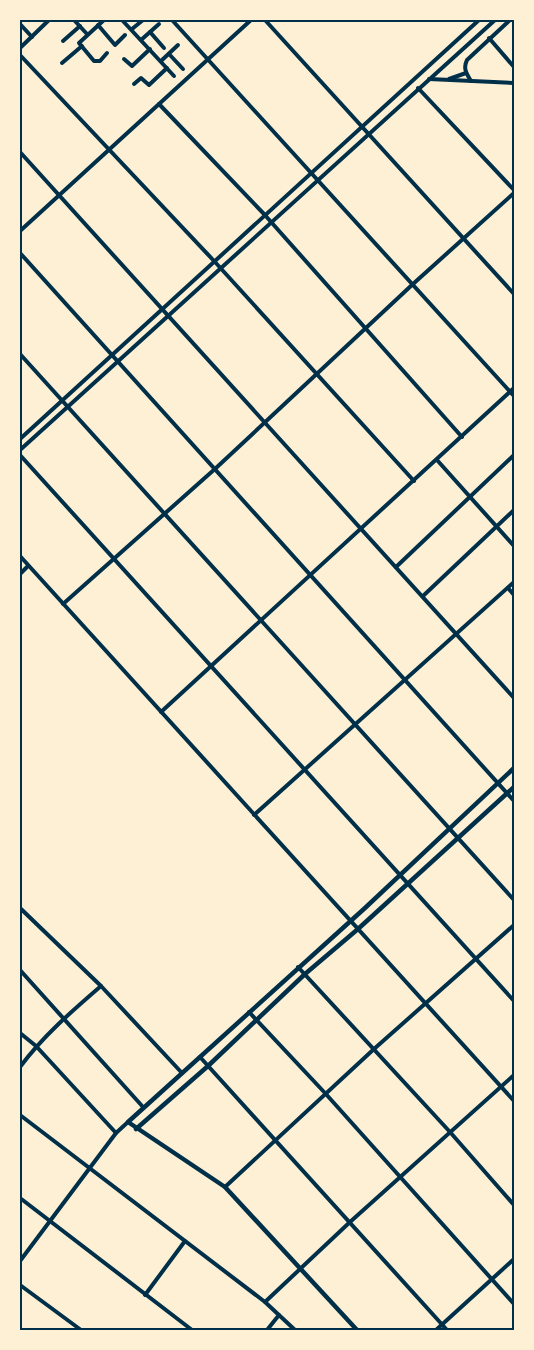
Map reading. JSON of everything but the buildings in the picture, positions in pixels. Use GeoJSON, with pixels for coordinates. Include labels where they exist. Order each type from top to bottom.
{"type":"FeatureCollection","features":[{"type":"Feature","properties":{"kind":"street"},"geometry":{"type":"LineString","coordinates":[[20,48],[49,20]]}},
{"type":"Feature","properties":{"kind":"street"},"geometry":{"type":"LineString","coordinates":[[74,20],[87,34]]}},
{"type":"Feature","properties":{"kind":"street"},"geometry":{"type":"LineString","coordinates":[[104,20],[80,41],[97,62],[107,53]]}},
{"type":"Feature","properties":{"kind":"street"},"geometry":{"type":"LineString","coordinates":[[122,20],[174,76]]}},
{"type":"Feature","properties":{"kind":"street"},"geometry":{"type":"LineString","coordinates":[[132,29],[140,20]]}},
{"type":"Feature","properties":{"kind":"street"},"geometry":{"type":"LineString","coordinates":[[172,20],[513,390],[514,396]]}},
{"type":"Feature","properties":{"kind":"street"},"geometry":{"type":"LineString","coordinates":[[20,231],[251,20]]}},
{"type":"Feature","properties":{"kind":"street"},"geometry":{"type":"LineString","coordinates":[[266,20],[514,294]]}},
{"type":"Feature","properties":{"kind":"street"},"geometry":{"type":"LineString","coordinates":[[20,439],[479,20]]}},
{"type":"Feature","properties":{"kind":"street"},"geometry":{"type":"LineString","coordinates":[[20,450],[495,20]]}},
{"type":"Feature","properties":{"kind":"street"},"geometry":{"type":"LineString","coordinates":[[471,81],[464,66],[466,60],[510,20]]}},
{"type":"Feature","properties":{"kind":"street"},"geometry":{"type":"LineString","coordinates":[[20,24],[32,37]]}},
{"type":"Feature","properties":{"kind":"street"},"geometry":{"type":"LineString","coordinates":[[141,40],[159,24]]}},
{"type":"Feature","properties":{"kind":"street"},"geometry":{"type":"LineString","coordinates":[[98,25],[115,45],[125,35]]}},
{"type":"Feature","properties":{"kind":"street"},"geometry":{"type":"LineString","coordinates":[[63,41],[80,26]]}},
{"type":"Feature","properties":{"kind":"street"},"geometry":{"type":"LineString","coordinates":[[150,32],[164,48]]}},
{"type":"Feature","properties":{"kind":"street"},"geometry":{"type":"LineString","coordinates":[[489,38],[514,67]]}},
{"type":"Feature","properties":{"kind":"street"},"geometry":{"type":"LineString","coordinates":[[161,61],[178,45]]}},
{"type":"Feature","properties":{"kind":"street"},"geometry":{"type":"LineString","coordinates":[[63,63],[82,46]]}},
{"type":"Feature","properties":{"kind":"street"},"geometry":{"type":"LineString","coordinates":[[124,59],[132,66],[150,50]]}},
{"type":"Feature","properties":{"kind":"street"},"geometry":{"type":"LineString","coordinates":[[169,54],[183,69]]}},
{"type":"Feature","properties":{"kind":"street"},"geometry":{"type":"LineString","coordinates":[[20,56],[220,267],[414,481]]}},
{"type":"Feature","properties":{"kind":"street"},"geometry":{"type":"LineString","coordinates":[[428,67],[435,74]]}},
{"type":"Feature","properties":{"kind":"street"},"geometry":{"type":"LineString","coordinates":[[134,84],[141,78],[149,85],[167,68]]}},
{"type":"Feature","properties":{"kind":"street"},"geometry":{"type":"LineString","coordinates":[[448,80],[466,73]]}},
{"type":"Feature","properties":{"kind":"street"},"geometry":{"type":"LineString","coordinates":[[429,79],[514,83]]}},
{"type":"Feature","properties":{"kind":"street"},"geometry":{"type":"LineString","coordinates":[[63,604],[216,468],[514,191],[418,88]]}},
{"type":"Feature","properties":{"kind":"street"},"geometry":{"type":"LineString","coordinates":[[159,104],[271,222],[462,437]]}},
{"type":"Feature","properties":{"kind":"street"},"geometry":{"type":"LineString","coordinates":[[20,152],[514,698]]}},
{"type":"Feature","properties":{"kind":"street"},"geometry":{"type":"LineString","coordinates":[[20,253],[514,801]]}},
{"type":"Feature","properties":{"kind":"street"},"geometry":{"type":"LineString","coordinates":[[20,354],[514,900]]}},
{"type":"Feature","properties":{"kind":"street"},"geometry":{"type":"LineString","coordinates":[[161,712],[513,390]]}},
{"type":"Feature","properties":{"kind":"street"},"geometry":{"type":"LineString","coordinates":[[20,455],[514,1001]]}},
{"type":"Feature","properties":{"kind":"street"},"geometry":{"type":"LineString","coordinates":[[396,567],[514,455]]}},
{"type":"Feature","properties":{"kind":"street"},"geometry":{"type":"LineString","coordinates":[[437,460],[514,546]]}},
{"type":"Feature","properties":{"kind":"street"},"geometry":{"type":"LineString","coordinates":[[423,596],[514,510]]}},
{"type":"Feature","properties":{"kind":"street"},"geometry":{"type":"LineString","coordinates":[[20,556],[514,1101]]}},
{"type":"Feature","properties":{"kind":"street"},"geometry":{"type":"LineString","coordinates":[[20,574],[28,566]]}},
{"type":"Feature","properties":{"kind":"street"},"geometry":{"type":"LineString","coordinates":[[254,815],[514,582]]}},
{"type":"Feature","properties":{"kind":"street"},"geometry":{"type":"LineString","coordinates":[[508,588],[514,595]]}},
{"type":"Feature","properties":{"kind":"street"},"geometry":{"type":"LineString","coordinates":[[20,1261],[117,1133],[143,1107],[514,768]]}},
{"type":"Feature","properties":{"kind":"street"},"geometry":{"type":"LineString","coordinates":[[136,1129],[514,787]]}},
{"type":"Feature","properties":{"kind":"street"},"geometry":{"type":"LineString","coordinates":[[20,909],[101,986],[182,1073]]}},
{"type":"Feature","properties":{"kind":"street"},"geometry":{"type":"LineString","coordinates":[[225,1187],[374,1048],[514,925]]}},
{"type":"Feature","properties":{"kind":"street"},"geometry":{"type":"LineString","coordinates":[[298,967],[374,1048],[514,1205]]}},
{"type":"Feature","properties":{"kind":"street"},"geometry":{"type":"LineString","coordinates":[[20,970],[143,1107]]}},
{"type":"Feature","properties":{"kind":"street"},"geometry":{"type":"LineString","coordinates":[[20,1067],[36,1046],[63,1019],[101,986]]}},
{"type":"Feature","properties":{"kind":"street"},"geometry":{"type":"LineString","coordinates":[[249,1012],[325,1093],[514,1304]]}},
{"type":"Feature","properties":{"kind":"street"},"geometry":{"type":"LineString","coordinates":[[20,1033],[36,1046],[117,1133]]}},
{"type":"Feature","properties":{"kind":"street"},"geometry":{"type":"LineString","coordinates":[[200,1057],[447,1330]]}},
{"type":"Feature","properties":{"kind":"street"},"geometry":{"type":"LineString","coordinates":[[265,1302],[350,1222],[514,1075]]}},
{"type":"Feature","properties":{"kind":"street"},"geometry":{"type":"LineString","coordinates":[[20,1115],[265,1302],[295,1330]]}},
{"type":"Feature","properties":{"kind":"street"},"geometry":{"type":"LineString","coordinates":[[128,1122],[225,1187],[357,1330]]}},
{"type":"Feature","properties":{"kind":"street"},"geometry":{"type":"LineString","coordinates":[[20,1198],[192,1330]]}},
{"type":"Feature","properties":{"kind":"street"},"geometry":{"type":"LineString","coordinates":[[145,1295],[185,1241]]}},
{"type":"Feature","properties":{"kind":"street"},"geometry":{"type":"LineString","coordinates":[[436,1330],[514,1259]]}},
{"type":"Feature","properties":{"kind":"street"},"geometry":{"type":"LineString","coordinates":[[20,1285],[81,1330]]}},
{"type":"Feature","properties":{"kind":"street"},"geometry":{"type":"LineString","coordinates":[[267,1330],[279,1315]]}}]}
